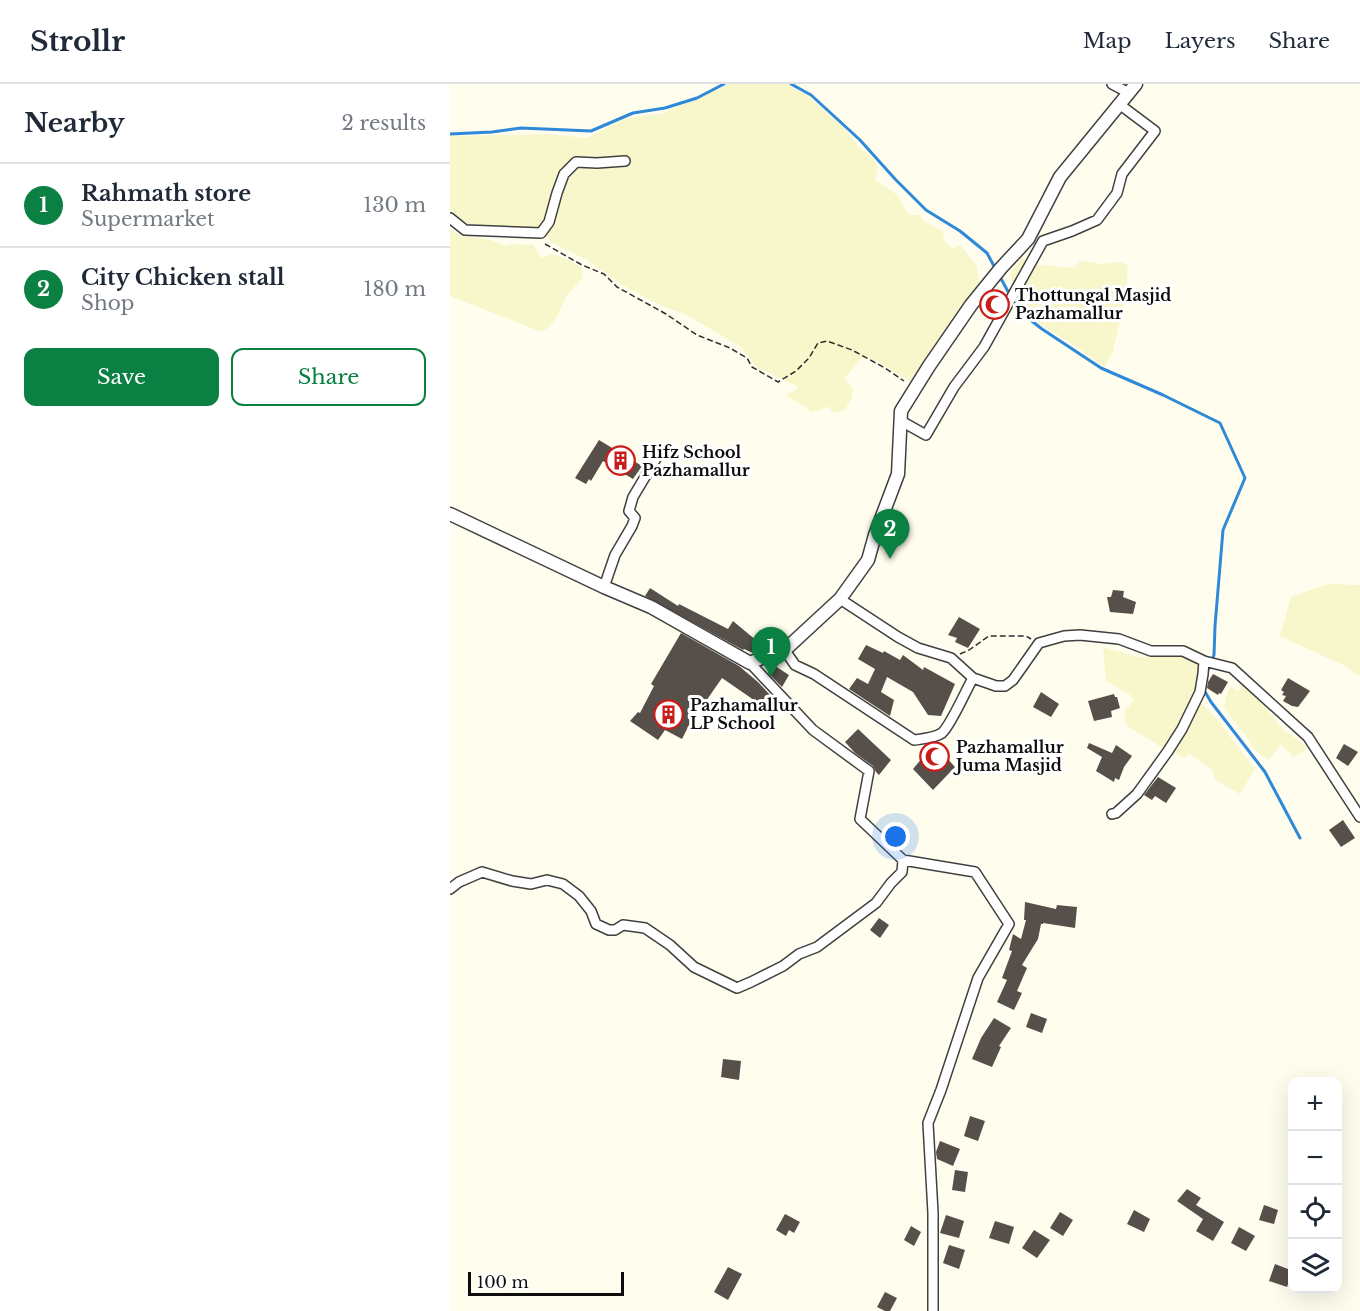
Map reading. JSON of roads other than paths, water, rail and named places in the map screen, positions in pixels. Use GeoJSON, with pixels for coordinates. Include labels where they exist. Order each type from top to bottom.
{"type":"FeatureCollection","features":[{"type":"Feature","properties":{"kind":"street"},"geometry":{"type":"LineString","coordinates":[[1112,84],[1133,88]]}},
{"type":"Feature","properties":{"kind":"street"},"geometry":{"type":"LineString","coordinates":[[750,663],[788,647],[840,599],[868,560],[898,474],[901,411],[971,304],[1028,239],[1060,177],[1133,88]]}},
{"type":"Feature","properties":{"kind":"street"},"geometry":{"type":"LineString","coordinates":[[901,421],[926,435],[954,387],[984,347],[1043,241],[1096,220],[1117,193],[1122,174],[1155,131],[1119,104]]}},
{"type":"Feature","properties":{"kind":"street"},"geometry":{"type":"LineString","coordinates":[[450,218],[465,230],[542,234],[549,222],[564,174],[576,162],[625,161]]}},
{"type":"Feature","properties":{"kind":"street"},"geometry":{"type":"LineString","coordinates":[[604,587],[615,555],[635,518],[629,511],[633,497],[657,457]]}},
{"type":"Feature","properties":{"kind":"street"},"geometry":{"type":"LineString","coordinates":[[450,513],[651,607],[750,663],[813,730],[869,771],[860,819],[903,860],[975,872],[1009,924],[978,978],[928,1123],[933,1213],[933,1311]]}},
{"type":"Feature","properties":{"kind":"street"},"geometry":{"type":"LineString","coordinates":[[840,599],[918,648],[951,658],[973,678],[996,686],[1005,686],[1013,680],[1023,669],[1039,643],[1064,636],[1080,635],[1119,639],[1151,651],[1184,651],[1204,661],[1232,668],[1308,737],[1360,817]]}},
{"type":"Feature","properties":{"kind":"street"},"geometry":{"type":"LineString","coordinates":[[784,649],[795,665],[814,674],[914,740],[926,739],[942,733],[973,678]]}},
{"type":"Feature","properties":{"kind":"street"},"geometry":{"type":"LineString","coordinates":[[1112,814],[1137,794],[1182,729],[1200,692],[1204,661]]}},
{"type":"Feature","properties":{"kind":"street"},"geometry":{"type":"LineString","coordinates":[[450,889],[459,882],[482,872],[531,884],[547,880],[563,884],[579,896],[591,911],[596,924],[609,930],[615,930],[623,925],[645,928],[670,945],[694,967],[737,988],[783,966],[799,954],[817,947],[876,903],[902,872],[903,860]]}},
{"type":"Feature","properties":{"kind":"waterway"},"geometry":{"type":"LineString","coordinates":[[450,134],[521,128],[591,131],[633,113],[665,108],[697,98],[724,84]]}},
{"type":"Feature","properties":{"kind":"waterway"},"geometry":{"type":"LineString","coordinates":[[791,84],[811,95],[860,140],[926,210],[960,231],[987,253],[995,268]]}},
{"type":"Feature","properties":{"kind":"waterway"},"geometry":{"type":"LineString","coordinates":[[1000,277],[1010,295]]}},
{"type":"Feature","properties":{"kind":"waterway"},"geometry":{"type":"LineString","coordinates":[[1013,300],[1019,311],[1042,329],[1101,368],[1220,423],[1245,478],[1223,530],[1214,655],[1207,672]]}},
{"type":"Feature","properties":{"kind":"waterway"},"geometry":{"type":"LineString","coordinates":[[1204,690],[1265,772],[1300,838]]}},
{"type":"Feature","properties":{"kind":"place","name":"Thottungal Masjid Pazhamallur"},"geometry":{"type":"Point","coordinates":[994,304]}},
{"type":"Feature","properties":{"kind":"place","name":"Hifz School Pazhamallur"},"geometry":{"type":"Point","coordinates":[621,461]}},
{"type":"Feature","properties":{"kind":"place","name":"City Chicken stall"},"geometry":{"type":"Point","coordinates":[890,559]}},
{"type":"Feature","properties":{"kind":"place","name":"Rahmath store"},"geometry":{"type":"Point","coordinates":[771,677]}},
{"type":"Feature","properties":{"kind":"place","name":"Pazhamallur LP School"},"geometry":{"type":"Point","coordinates":[669,714]}},
{"type":"Feature","properties":{"kind":"place","name":"Pazhamallur Juma Masjid"},"geometry":{"type":"Point","coordinates":[935,756]}}]}
